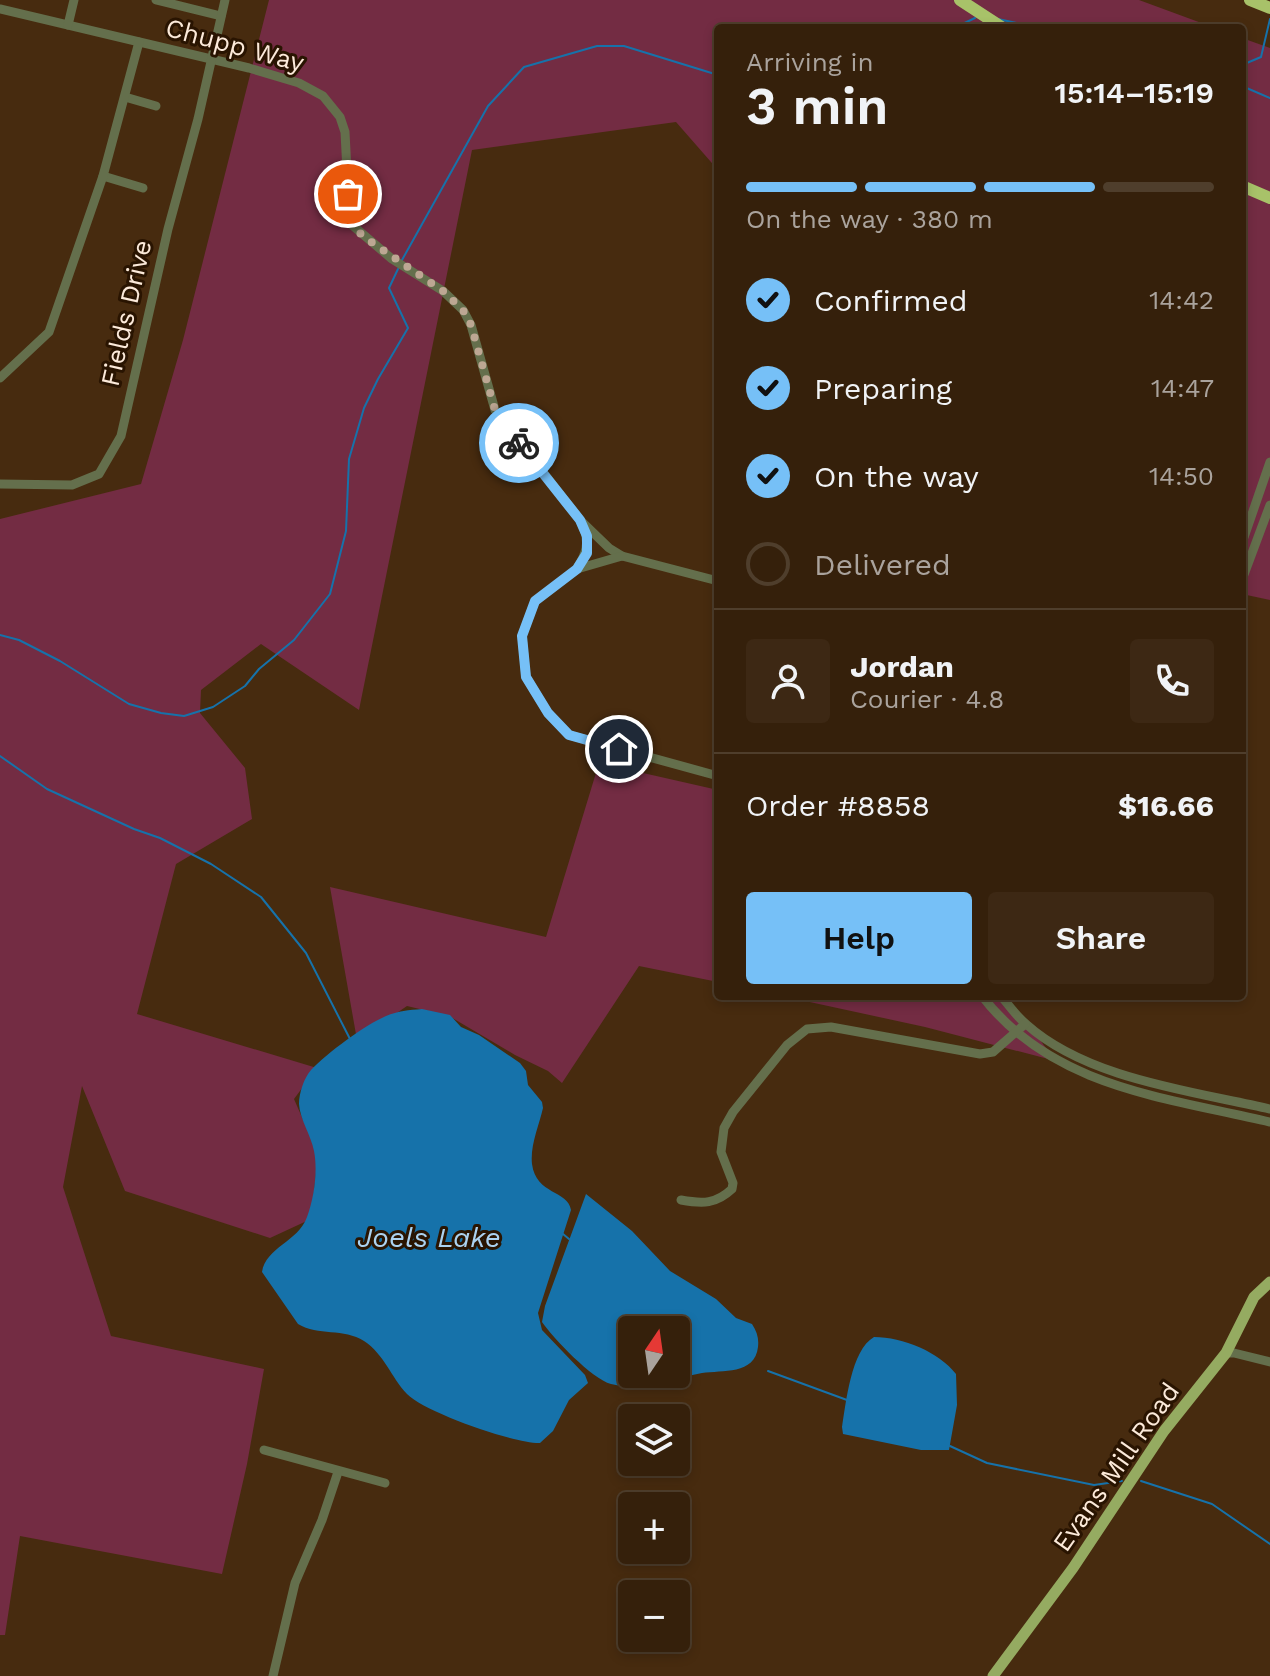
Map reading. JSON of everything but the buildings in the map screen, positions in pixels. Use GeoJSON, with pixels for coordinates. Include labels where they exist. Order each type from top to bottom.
{"type":"FeatureCollection","features":[{"type":"Feature","properties":{"kind":"highway"},"geometry":{"type":"LineString","coordinates":[[960,0],[997,24]]}},
{"type":"Feature","properties":{"kind":"highway"},"geometry":{"type":"LineString","coordinates":[[1250,0],[1270,8]]}},
{"type":"Feature","properties":{"kind":"highway"},"geometry":{"type":"LineString","coordinates":[[1246,188],[1251,192],[1270,195]]}},
{"type":"Feature","properties":{"kind":"main road","name":"Evans Mill Road"},"geometry":{"type":"LineString","coordinates":[[993,1676],[1073,1568],[1164,1431],[1226,1353],[1254,1297],[1270,1282]]}},
{"type":"Feature","properties":{"kind":"street"},"geometry":{"type":"LineString","coordinates":[[0,10],[3,0]]}},
{"type":"Feature","properties":{"kind":"street"},"geometry":{"type":"LineString","coordinates":[[68,25],[74,0]]}},
{"type":"Feature","properties":{"kind":"street"},"geometry":{"type":"LineString","coordinates":[[156,0],[221,16]]}},
{"type":"Feature","properties":{"kind":"street","name":"Fields Drive"},"geometry":{"type":"LineString","coordinates":[[0,484],[72,485],[99,474],[121,436],[225,0]]}},
{"type":"Feature","properties":{"kind":"street","name":"Chupp Way"},"geometry":{"type":"LineString","coordinates":[[0,10],[210,59],[299,83],[323,96],[340,117],[345,132],[352,225],[392,259],[443,291],[463,310],[471,325],[495,410],[580,520],[622,556]]}},
{"type":"Feature","properties":{"kind":"street"},"geometry":{"type":"LineString","coordinates":[[0,378],[49,332],[103,176],[139,42]]}},
{"type":"Feature","properties":{"kind":"street"},"geometry":{"type":"LineString","coordinates":[[125,97],[156,106]]}},
{"type":"Feature","properties":{"kind":"street"},"geometry":{"type":"LineString","coordinates":[[103,176],[143,188]]}},
{"type":"Feature","properties":{"kind":"street"},"geometry":{"type":"LineString","coordinates":[[1246,531],[1270,462]]}},
{"type":"Feature","properties":{"kind":"street"},"geometry":{"type":"LineString","coordinates":[[1246,569],[1270,505]]}},
{"type":"Feature","properties":{"kind":"street"},"geometry":{"type":"LineString","coordinates":[[580,520],[587,536],[587,553],[577,569],[535,601],[522,636],[526,677],[548,713],[569,735],[714,775]]}},
{"type":"Feature","properties":{"kind":"street"},"geometry":{"type":"LineString","coordinates":[[577,569],[622,556],[714,580]]}},
{"type":"Feature","properties":{"kind":"street"},"geometry":{"type":"LineString","coordinates":[[986,1000],[1018,1033],[1053,1059],[1100,1082],[1270,1122]]}},
{"type":"Feature","properties":{"kind":"street"},"geometry":{"type":"LineString","coordinates":[[1004,1000],[1025,1024],[1076,1057],[1107,1069],[1270,1109]]}},
{"type":"Feature","properties":{"kind":"street"},"geometry":{"type":"LineString","coordinates":[[681,1200],[699,1203],[719,1201],[732,1189],[733,1183],[721,1152],[724,1128],[787,1045],[807,1029],[831,1027],[980,1054],[993,1052],[1025,1024]]}},
{"type":"Feature","properties":{"kind":"street"},"geometry":{"type":"LineString","coordinates":[[1226,1353],[1270,1362]]}},
{"type":"Feature","properties":{"kind":"street"},"geometry":{"type":"LineString","coordinates":[[264,1450],[385,1483]]}},
{"type":"Feature","properties":{"kind":"street"},"geometry":{"type":"LineString","coordinates":[[273,1676],[295,1583],[322,1520],[338,1472]]}},
{"type":"Feature","properties":{"kind":"shaded area"},"geometry":{"type":"Polygon","coordinates":[[[269,0],[1139,0],[1204,24],[714,24],[714,165],[676,122],[472,150],[359,710],[261,644],[201,690],[200,713],[245,768],[252,819],[176,864],[137,1014],[317,1068],[294,1099],[318,1154],[311,1219],[270,1238],[125,1191],[82,1086],[63,1187],[111,1336],[264,1369],[247,1464],[222,1574],[20,1536],[5,1635],[0,1635],[0,519],[141,484],[183,340],[269,0]]]}},
{"type":"Feature","properties":{"kind":"shaded area"},"geometry":{"type":"Polygon","coordinates":[[[1246,39],[1270,48],[1270,600],[1246,595],[1246,39]]]}},
{"type":"Feature","properties":{"kind":"shaded area"},"geometry":{"type":"Polygon","coordinates":[[[599,763],[714,789],[714,981],[639,966],[562,1083],[548,1071],[449,1016],[407,1006],[357,1040],[330,887],[546,937],[599,763]]]}},
{"type":"Feature","properties":{"kind":"shaded area"},"geometry":{"type":"Polygon","coordinates":[[[800,1000],[1009,1000],[1056,1061],[925,1027],[800,1000]]]}},
{"type":"Feature","properties":{"kind":"water","name":"Joels Lake"},"geometry":{"type":"Polygon","coordinates":[[[422,1009],[450,1015],[461,1027],[479,1035],[520,1063],[526,1071],[528,1085],[542,1102],[532,1164],[539,1181],[564,1199],[571,1210],[538,1313],[542,1330],[585,1375],[588,1383],[569,1400],[553,1431],[540,1443],[470,1426],[417,1401],[407,1394],[377,1352],[364,1341],[298,1324],[262,1272],[269,1256],[303,1226],[312,1201],[315,1159],[299,1104],[308,1073],[336,1048],[377,1020],[395,1013],[422,1009]]]}},
{"type":"Feature","properties":{"kind":"water"},"geometry":{"type":"Polygon","coordinates":[[[586,1194],[632,1231],[670,1271],[716,1299],[736,1318],[752,1324],[758,1347],[756,1356],[744,1367],[690,1376],[690,1316],[618,1316],[618,1385],[603,1381],[584,1366],[542,1322],[586,1194]]]}},
{"type":"Feature","properties":{"kind":"water"},"geometry":{"type":"Polygon","coordinates":[[[874,1337],[920,1347],[940,1359],[956,1374],[957,1405],[949,1450],[921,1450],[843,1434],[845,1405],[855,1365],[866,1344],[874,1337]]]}},
{"type":"Feature","properties":{"kind":"waterway"},"geometry":{"type":"LineString","coordinates":[[962,24],[975,18]]}},
{"type":"Feature","properties":{"kind":"waterway"},"geometry":{"type":"LineString","coordinates":[[998,19],[1021,24]]}},
{"type":"Feature","properties":{"kind":"waterway"},"geometry":{"type":"LineString","coordinates":[[1246,63],[1261,57],[1270,19]]}},
{"type":"Feature","properties":{"kind":"waterway"},"geometry":{"type":"LineString","coordinates":[[402,260],[488,106],[524,67],[597,46],[624,46],[714,74]]}},
{"type":"Feature","properties":{"kind":"waterway"},"geometry":{"type":"LineString","coordinates":[[1246,88],[1270,98]]}},
{"type":"Feature","properties":{"kind":"waterway"},"geometry":{"type":"LineString","coordinates":[[0,635],[19,640],[60,661],[129,704],[161,713],[184,716],[213,707],[245,686],[259,669],[294,640],[330,594],[346,531],[349,459],[364,408],[408,328],[389,288],[398,269]]}},
{"type":"Feature","properties":{"kind":"waterway"},"geometry":{"type":"LineString","coordinates":[[0,756],[47,789],[160,838],[211,864],[261,897],[306,953],[350,1039]]}},
{"type":"Feature","properties":{"kind":"waterway"},"geometry":{"type":"LineString","coordinates":[[563,1234],[569,1239]]}},
{"type":"Feature","properties":{"kind":"waterway"},"geometry":{"type":"LineString","coordinates":[[768,1371],[847,1400]]}},
{"type":"Feature","properties":{"kind":"waterway"},"geometry":{"type":"LineString","coordinates":[[950,1446],[987,1463],[1094,1485],[1122,1481]]}},
{"type":"Feature","properties":{"kind":"waterway"},"geometry":{"type":"LineString","coordinates":[[1141,1481],[1212,1504],[1270,1544]]}},
{"type":"Feature","properties":{"kind":"way so far"},"geometry":{"type":"LineString","coordinates":[[348,194],[352,225],[392,259],[443,291],[463,310],[471,325],[495,410],[519,443]]}},
{"type":"Feature","properties":{"kind":"route"},"geometry":{"type":"LineString","coordinates":[[519,443],[580,520],[587,536],[587,553],[577,569],[535,601],[522,636],[526,677],[548,713],[569,735],[619,749]]}}]}
